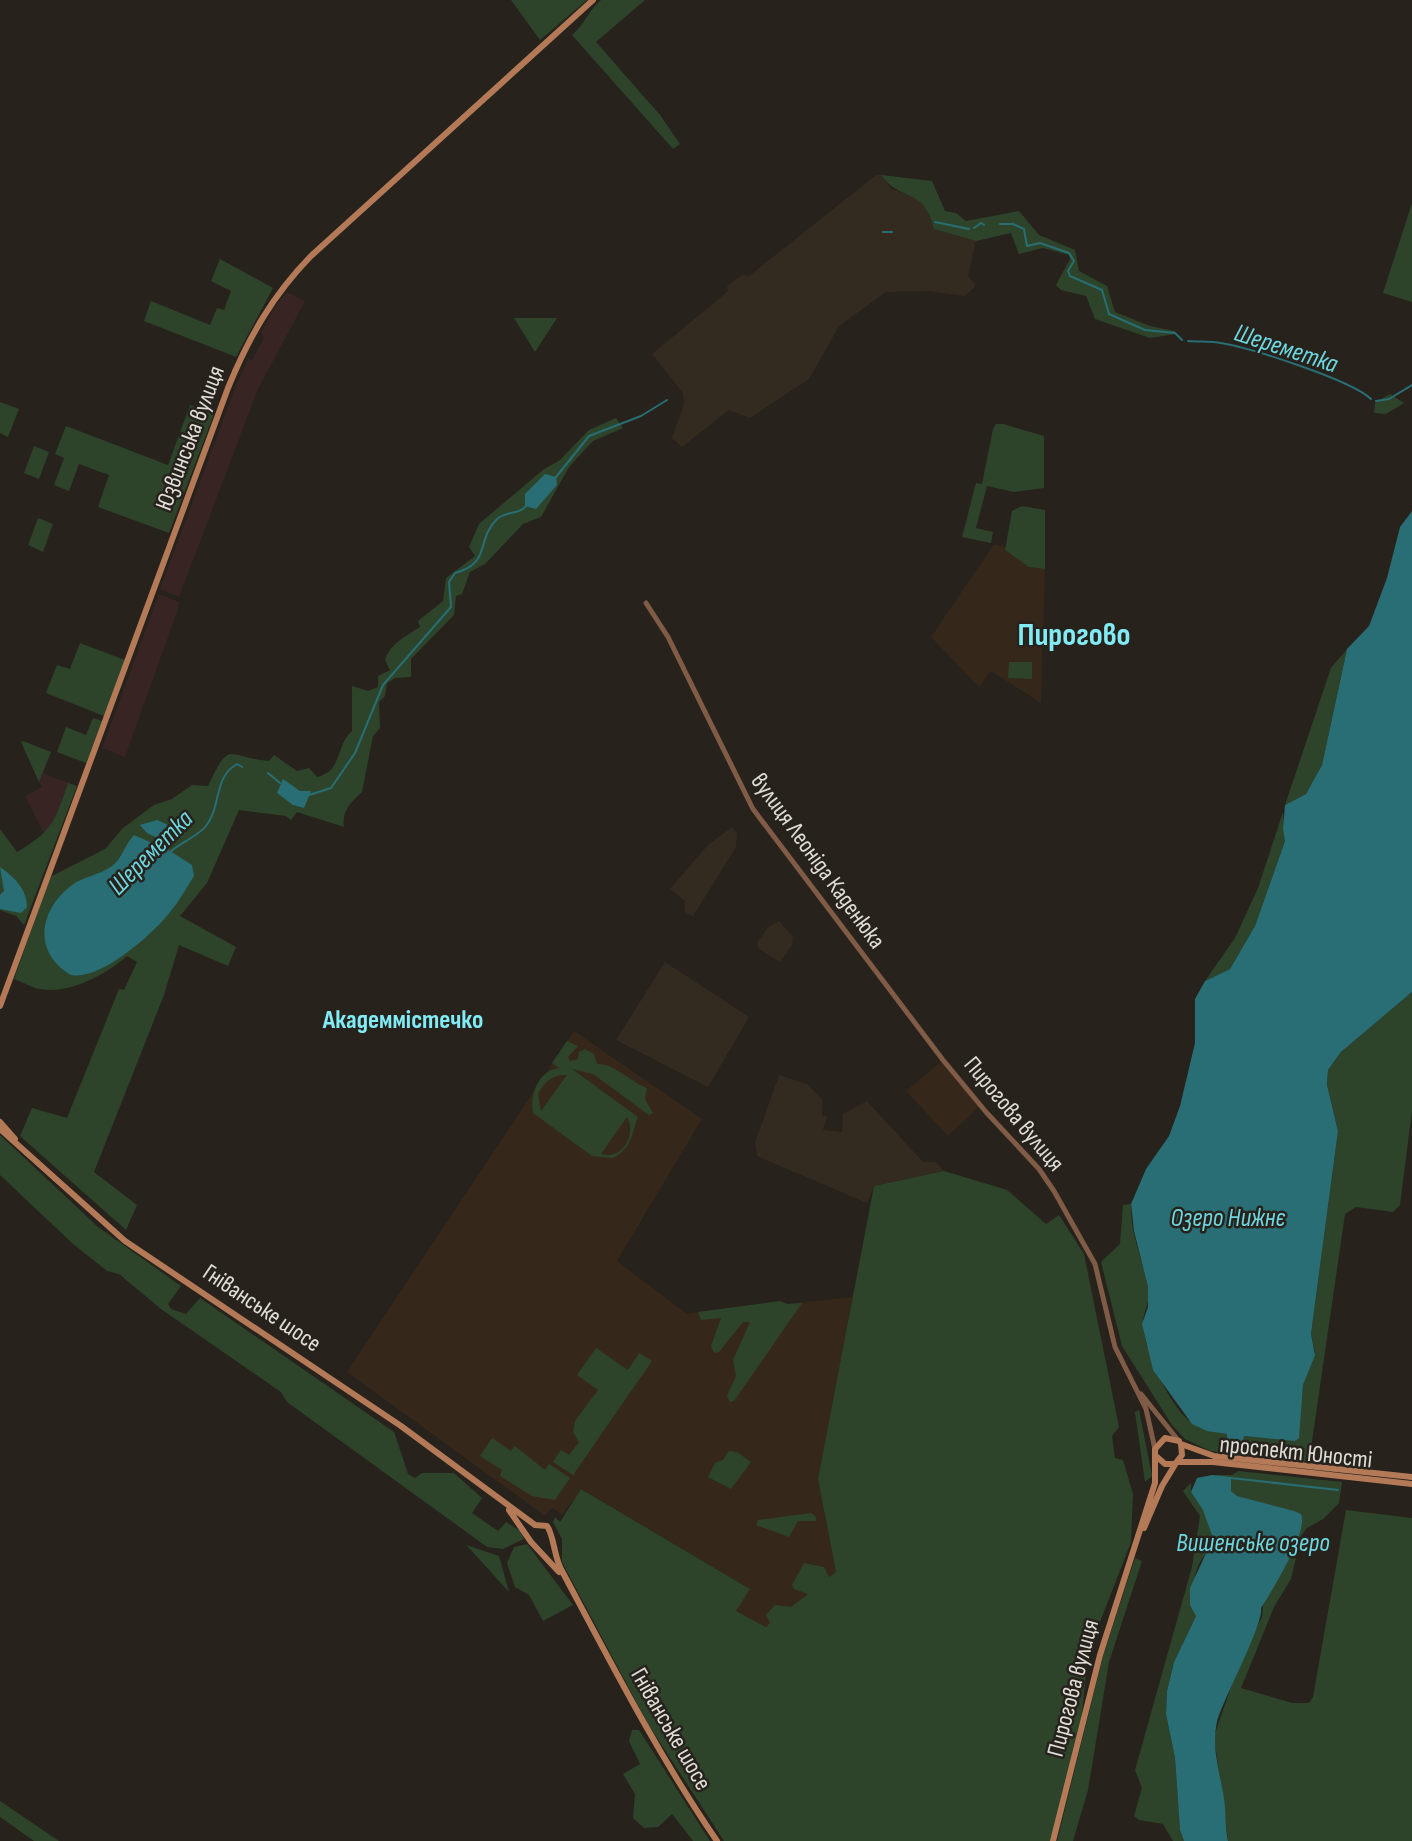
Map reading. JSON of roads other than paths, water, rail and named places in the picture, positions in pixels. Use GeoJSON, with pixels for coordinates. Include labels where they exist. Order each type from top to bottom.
{"type":"FeatureCollection","features":[{"type":"Feature","properties":{"kind":"main road","name":"Юзвинська вулиця"},"geometry":{"type":"LineString","coordinates":[[0,1006],[228,388],[256,325],[279,289],[311,256],[593,0]]}},
{"type":"Feature","properties":{"kind":"main road","name":"Гніванське шосе"},"geometry":{"type":"LineString","coordinates":[[0,1121],[23,1150]]}},
{"type":"Feature","properties":{"kind":"main road","name":"Гніванське шосе"},"geometry":{"type":"LineString","coordinates":[[0,1129],[125,1241],[381,1412],[535,1525],[547,1526],[561,1570],[654,1744],[717,1841]]}},
{"type":"Feature","properties":{"kind":"main road"},"geometry":{"type":"LineString","coordinates":[[1165,1438],[1180,1442],[1182,1455],[1176,1462],[1165,1464],[1156,1452],[1165,1438]]}},
{"type":"Feature","properties":{"kind":"main road","name":"проспект Юності"},"geometry":{"type":"LineString","coordinates":[[1180,1442],[1214,1456],[1412,1477]]}},
{"type":"Feature","properties":{"kind":"main road","name":"Пирогова вулиця"},"geometry":{"type":"LineString","coordinates":[[1054,1841],[1100,1655],[1155,1483],[1156,1452]]}},
{"type":"Feature","properties":{"kind":"main road","name":"проспект Юності"},"geometry":{"type":"LineString","coordinates":[[1176,1462],[1213,1462],[1412,1484]]}},
{"type":"Feature","properties":{"kind":"main road","name":"Пирогова вулиця"},"geometry":{"type":"LineString","coordinates":[[1136,1546],[1176,1462]]}},
{"type":"Feature","properties":{"kind":"main road"},"geometry":{"type":"LineString","coordinates":[[1165,1481],[1187,1464]]}},
{"type":"Feature","properties":{"kind":"main road","name":"Гніванське шосе"},"geometry":{"type":"LineString","coordinates":[[487,1490],[514,1516],[576,1596]]}},
{"type":"Feature","properties":{"kind":"main road"},"geometry":{"type":"LineString","coordinates":[[528,1535],[535,1525]]}},
{"type":"Feature","properties":{"kind":"main road"},"geometry":{"type":"LineString","coordinates":[[535,1545],[544,1545],[550,1539]]}},
{"type":"Feature","properties":{"kind":"street","name":"вулиця Леоніда Каденюка"},"geometry":{"type":"LineString","coordinates":[[646,603],[668,637],[753,809],[939,1055]]}},
{"type":"Feature","properties":{"kind":"street","name":"Пирогова вулиця"},"geometry":{"type":"LineString","coordinates":[[939,1055],[980,1106],[1044,1176],[1080,1236],[1100,1278],[1117,1354],[1138,1391],[1180,1442]]}},
{"type":"Feature","properties":{"kind":"street","name":"Пирогова вулиця"},"geometry":{"type":"LineString","coordinates":[[1138,1391],[1156,1452]]}},
{"type":"Feature","properties":{"kind":"water"},"geometry":{"type":"Polygon","coordinates":[[[545,474],[556,477],[557,485],[536,509],[525,506],[525,494],[545,474]]]}},
{"type":"Feature","properties":{"kind":"water","name":"Озеро Нижнє"},"geometry":{"type":"Polygon","coordinates":[[[1412,511],[1412,992],[1341,1052],[1328,1070],[1327,1085],[1338,1131],[1311,1334],[1315,1355],[1303,1385],[1299,1438],[1295,1441],[1244,1436],[1242,1448],[1227,1447],[1227,1434],[1207,1431],[1192,1424],[1153,1370],[1142,1324],[1148,1307],[1148,1287],[1134,1231],[1131,1204],[1146,1169],[1169,1136],[1180,1106],[1195,1043],[1195,999],[1205,981],[1230,969],[1255,926],[1285,841],[1285,805],[1306,794],[1322,765],[1347,649],[1369,626],[1387,578],[1400,527],[1412,511]]]}},
{"type":"Feature","properties":{"kind":"water"},"geometry":{"type":"Polygon","coordinates":[[[283,779],[300,791],[311,791],[304,808],[293,805],[277,793],[283,779]]]}},
{"type":"Feature","properties":{"kind":"water"},"geometry":{"type":"Polygon","coordinates":[[[157,820],[175,828],[183,836],[167,843],[147,833],[140,825],[157,820]]]}},
{"type":"Feature","properties":{"kind":"water"},"geometry":{"type":"Polygon","coordinates":[[[134,835],[170,851],[192,865],[194,876],[170,912],[136,946],[109,965],[82,975],[71,975],[58,966],[45,943],[44,931],[52,906],[72,885],[115,863],[134,835]]]}},
{"type":"Feature","properties":{"kind":"water"},"geometry":{"type":"Polygon","coordinates":[[[0,867],[15,879],[25,895],[27,907],[21,913],[0,909],[0,895],[4,891],[0,867]]]}},
{"type":"Feature","properties":{"kind":"water","name":"Вишенське озеро"},"geometry":{"type":"Polygon","coordinates":[[[1212,1475],[1231,1477],[1231,1491],[1237,1496],[1294,1511],[1301,1514],[1302,1522],[1295,1547],[1261,1608],[1250,1645],[1217,1722],[1216,1750],[1228,1841],[1184,1841],[1180,1830],[1175,1758],[1166,1714],[1167,1691],[1174,1662],[1196,1616],[1190,1605],[1190,1588],[1213,1538],[1203,1510],[1191,1492],[1197,1478],[1212,1475]]]}},
{"type":"Feature","properties":{"kind":"waterway","name":"Шереметка"},"geometry":{"type":"LineString","coordinates":[[935,222],[969,229]]}},
{"type":"Feature","properties":{"kind":"waterway","name":"Шереметка"},"geometry":{"type":"LineString","coordinates":[[974,228],[981,223],[984,225]]}},
{"type":"Feature","properties":{"kind":"waterway","name":"Шереметка"},"geometry":{"type":"LineString","coordinates":[[1000,224],[1013,224],[1024,229],[1027,246],[1040,243],[1069,253],[1074,261],[1068,271],[1070,276],[1102,290],[1109,314],[1145,330],[1175,333],[1182,340]]}},
{"type":"Feature","properties":{"kind":"waterway","name":"Шереметка"},"geometry":{"type":"LineString","coordinates":[[883,232],[892,232]]}},
{"type":"Feature","properties":{"kind":"waterway","name":"Шереметка"},"geometry":{"type":"LineString","coordinates":[[1188,341],[1221,343],[1254,351],[1323,374],[1371,399]]}},
{"type":"Feature","properties":{"kind":"waterway","name":"Шереметка"},"geometry":{"type":"LineString","coordinates":[[1376,401],[1389,399],[1412,385]]}},
{"type":"Feature","properties":{"kind":"waterway","name":"Шереметка"},"geometry":{"type":"LineString","coordinates":[[556,477],[589,436],[641,416],[667,400]]}},
{"type":"Feature","properties":{"kind":"waterway","name":"Шереметка"},"geometry":{"type":"LineString","coordinates":[[306,796],[331,788],[355,753],[383,685],[451,607],[449,582],[455,573],[467,569],[479,557],[486,535],[497,519],[527,505]]}},
{"type":"Feature","properties":{"kind":"waterway","name":"Шереметка"},"geometry":{"type":"LineString","coordinates":[[170,852],[206,826],[224,777],[237,764],[242,767]]}},
{"type":"Feature","properties":{"kind":"waterway","name":"Шереметка"},"geometry":{"type":"LineString","coordinates":[[268,773],[280,783]]}},
{"type":"Feature","properties":{"kind":"waterway"},"geometry":{"type":"LineString","coordinates":[[1231,1478],[1338,1490]]}},
{"type":"Feature","properties":{"kind":"district","name":"Пирогово"},"geometry":{"type":"Point","coordinates":[1074,635]}},
{"type":"Feature","properties":{"kind":"district","name":"Академмістечко"},"geometry":{"type":"Point","coordinates":[403,1020]}}]}
